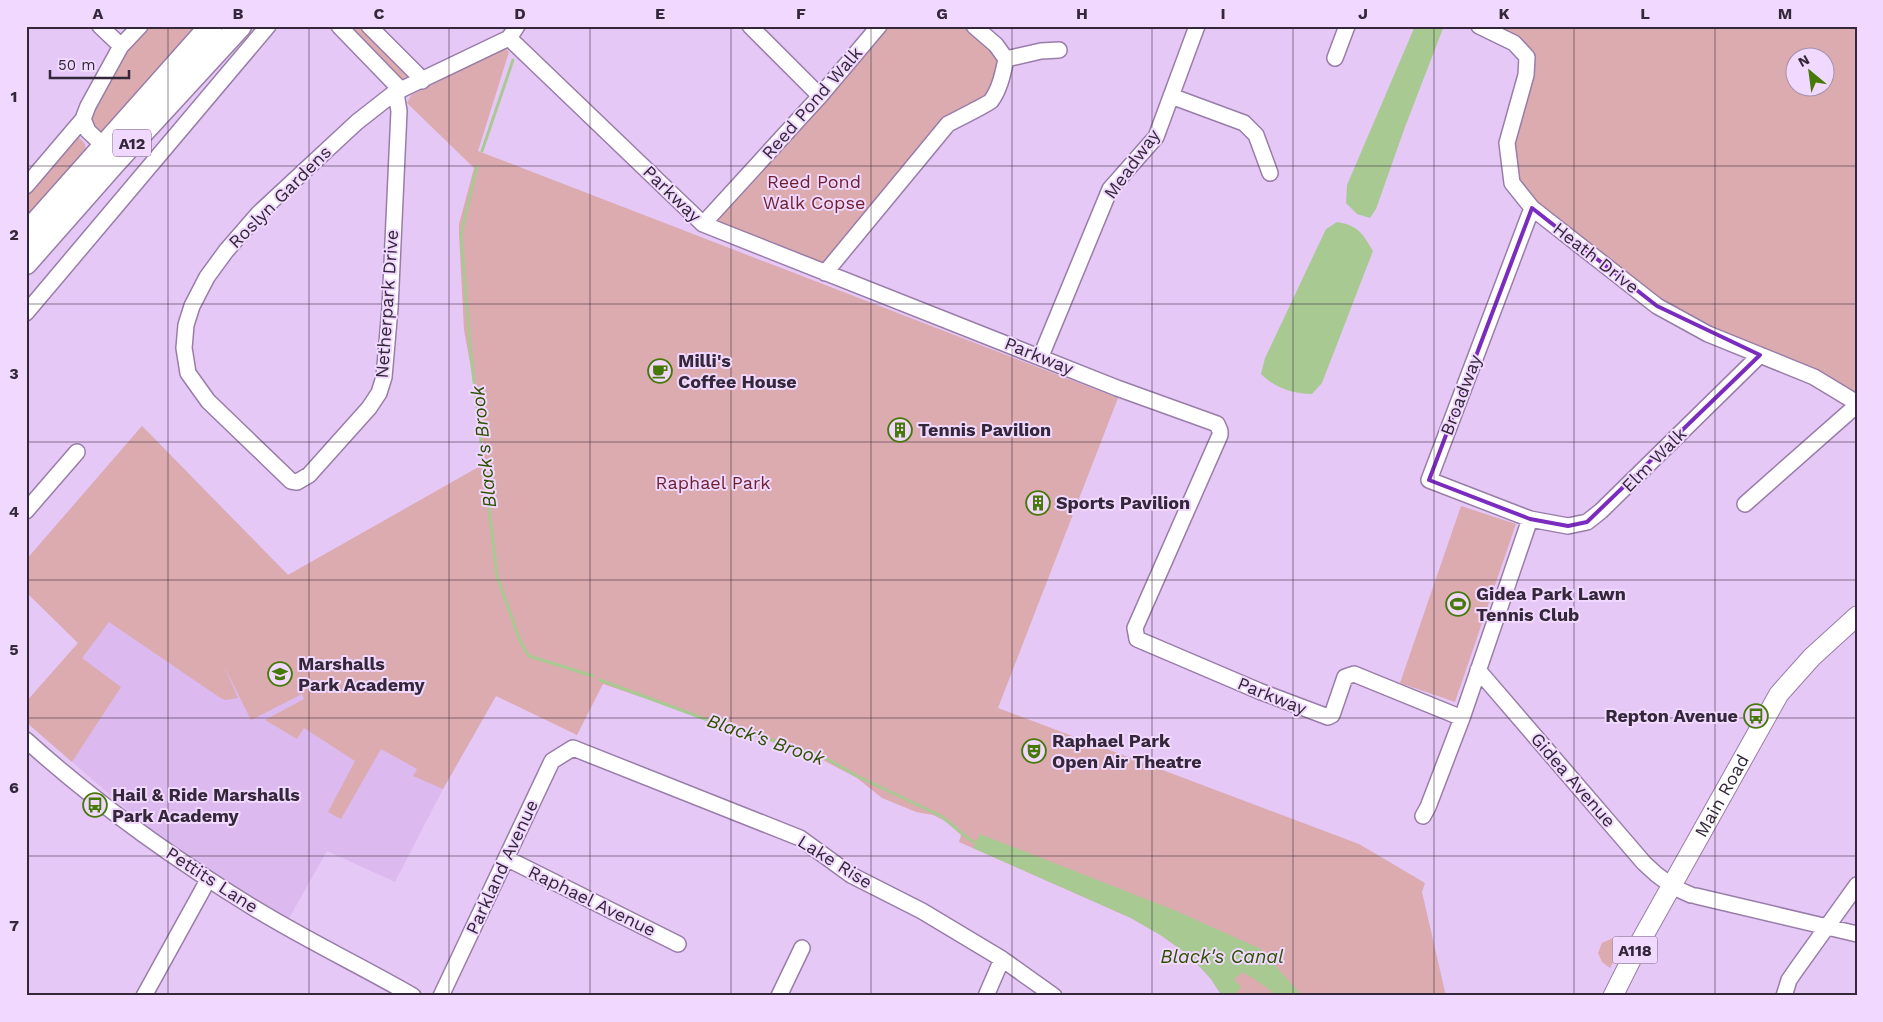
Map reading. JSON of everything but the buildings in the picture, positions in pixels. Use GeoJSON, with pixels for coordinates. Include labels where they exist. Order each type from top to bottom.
{"type":"FeatureCollection","features":[{"type":"Feature","properties":{"kind":"highway","name":"A12"},"geometry":{"type":"LineString","coordinates":[[26,234],[211,26]]}},
{"type":"Feature","properties":{"kind":"highway","name":"A12"},"geometry":{"type":"LineString","coordinates":[[26,263],[115,162],[240,26]]}},
{"type":"Feature","properties":{"kind":"main road","name":"Main Road"},"geometry":{"type":"LineString","coordinates":[[1612,996],[1639,944],[1779,694],[1812,658],[1857,616]]}},
{"type":"Feature","properties":{"kind":"street"},"geometry":{"type":"LineString","coordinates":[[100,26],[121,46]]}},
{"type":"Feature","properties":{"kind":"street"},"geometry":{"type":"LineString","coordinates":[[26,186],[84,119],[88,106],[121,46],[140,26]]}},
{"type":"Feature","properties":{"kind":"street"},"geometry":{"type":"LineString","coordinates":[[26,313],[268,26]]}},
{"type":"Feature","properties":{"kind":"street"},"geometry":{"type":"LineString","coordinates":[[339,26],[397,91]]}},
{"type":"Feature","properties":{"kind":"street"},"geometry":{"type":"LineString","coordinates":[[369,26],[416,72],[422,81]]}},
{"type":"Feature","properties":{"kind":"street"},"geometry":{"type":"LineString","coordinates":[[750,26],[820,96]]}},
{"type":"Feature","properties":{"kind":"street","name":"Reed Pond Walk"},"geometry":{"type":"LineString","coordinates":[[703,224],[820,96],[879,26]]}},
{"type":"Feature","properties":{"kind":"street"},"geometry":{"type":"LineString","coordinates":[[826,273],[948,124],[990,102],[1003,77],[1006,59],[996,45],[974,26]]}},
{"type":"Feature","properties":{"kind":"street","name":"Meadway"},"geometry":{"type":"LineString","coordinates":[[1041,356],[1110,189],[1156,137],[1197,26]]}},
{"type":"Feature","properties":{"kind":"street"},"geometry":{"type":"LineString","coordinates":[[1335,58],[1347,26]]}},
{"type":"Feature","properties":{"kind":"street","name":"Heath Drive"},"geometry":{"type":"LineString","coordinates":[[1479,26],[1514,42],[1527,56],[1526,75],[1507,143],[1512,183],[1532,208],[1657,306],[1708,334],[1814,377],[1857,404]]}},
{"type":"Feature","properties":{"kind":"street","name":"Roslyn Gardens"},"geometry":{"type":"LineString","coordinates":[[297,482],[286,477],[234,428],[208,401],[188,374],[184,348],[186,325],[192,306],[226,250],[259,213],[358,122],[397,91],[422,81],[513,32]]}},
{"type":"Feature","properties":{"kind":"street","name":"Parkway"},"geometry":{"type":"LineString","coordinates":[[513,32],[703,224],[1041,356],[1117,388],[1213,422],[1219,427],[1220,435],[1135,628],[1137,639],[1266,694],[1328,717],[1332,715],[1345,677],[1354,674],[1462,718]]}},
{"type":"Feature","properties":{"kind":"street"},"geometry":{"type":"LineString","coordinates":[[1006,59],[1041,50],[1059,50]]}},
{"type":"Feature","properties":{"kind":"street","name":"Netherpark Drive"},"geometry":{"type":"LineString","coordinates":[[297,482],[309,474],[370,408],[379,393],[384,377],[390,308],[399,110],[397,91]]}},
{"type":"Feature","properties":{"kind":"street"},"geometry":{"type":"LineString","coordinates":[[1171,96],[1244,123],[1256,135],[1270,173]]}},
{"type":"Feature","properties":{"kind":"street"},"geometry":{"type":"LineString","coordinates":[[84,119],[88,131],[104,146]]}},
{"type":"Feature","properties":{"kind":"street","name":"Broadway"},"geometry":{"type":"LineString","coordinates":[[1530,520],[1428,480],[1532,208]]}},
{"type":"Feature","properties":{"kind":"street","name":"Elm Walk"},"geometry":{"type":"LineString","coordinates":[[1530,520],[1568,526],[1587,522],[1602,511],[1760,355]]}},
{"type":"Feature","properties":{"kind":"street"},"geometry":{"type":"LineString","coordinates":[[1745,504],[1857,404]]}},
{"type":"Feature","properties":{"kind":"street"},"geometry":{"type":"LineString","coordinates":[[26,511],[77,452]]}},
{"type":"Feature","properties":{"kind":"street"},"geometry":{"type":"LineString","coordinates":[[1423,816],[1462,718],[1530,520]]}},
{"type":"Feature","properties":{"kind":"street","name":"Gidea Avenue"},"geometry":{"type":"LineString","coordinates":[[1478,670],[1644,863],[1655,874],[1672,886]]}},
{"type":"Feature","properties":{"kind":"street","name":"Pettits Lane"},"geometry":{"type":"LineString","coordinates":[[26,740],[95,797],[208,880],[286,927],[413,996]]}},
{"type":"Feature","properties":{"kind":"street","name":"Parkland Avenue"},"geometry":{"type":"LineString","coordinates":[[441,996],[552,761],[573,748]]}},
{"type":"Feature","properties":{"kind":"street","name":"Lake Rise"},"geometry":{"type":"LineString","coordinates":[[573,748],[800,838],[851,875],[922,912],[1002,958],[1054,996]]}},
{"type":"Feature","properties":{"kind":"street","name":"Raphael Avenue"},"geometry":{"type":"LineString","coordinates":[[506,858],[678,944]]}},
{"type":"Feature","properties":{"kind":"street"},"geometry":{"type":"LineString","coordinates":[[144,996],[208,880]]}},
{"type":"Feature","properties":{"kind":"street"},"geometry":{"type":"LineString","coordinates":[[1787,994],[1798,967],[1857,885]]}},
{"type":"Feature","properties":{"kind":"street"},"geometry":{"type":"LineString","coordinates":[[1672,886],[1694,896],[1857,934]]}},
{"type":"Feature","properties":{"kind":"street"},"geometry":{"type":"LineString","coordinates":[[779,996],[802,948]]}},
{"type":"Feature","properties":{"kind":"street"},"geometry":{"type":"LineString","coordinates":[[986,996],[1002,958]]}},
{"type":"Feature","properties":{"kind":"highlighted area"},"geometry":{"type":"Polygon","coordinates":[[[1532,208],[1657,306],[1760,355],[1587,522],[1568,526],[1530,519],[1429,480],[1532,208]]]}},
{"type":"Feature","properties":{"kind":"shaded area","name":"Marshalls Park Academy"},"geometry":{"type":"Polygon","coordinates":[[[142,426],[288,575],[478,468],[496,696],[443,789],[395,882],[327,851],[288,920],[170,847],[26,722],[26,702],[78,643],[26,592],[26,560],[142,426]]]}},
{"type":"Feature","properties":{"kind":"green space"},"geometry":{"type":"Polygon","coordinates":[[[200,26],[110,128],[99,132],[91,124],[90,114],[122,53],[147,27],[200,26]]]}},
{"type":"Feature","properties":{"kind":"green space"},"geometry":{"type":"Polygon","coordinates":[[[345,26],[364,26],[410,71],[409,78],[401,80],[345,26]]]}},
{"type":"Feature","properties":{"kind":"green space","name":"Reed Pond Walk Copse"},"geometry":{"type":"Polygon","coordinates":[[[879,26],[974,26],[1006,59],[990,102],[948,124],[825,273],[703,224],[879,26]]]}},
{"type":"Feature","properties":{"kind":"green space"},"geometry":{"type":"Polygon","coordinates":[[[1479,26],[1857,26],[1857,406],[1657,306],[1512,183],[1507,143],[1527,57],[1479,26]]]}},
{"type":"Feature","properties":{"kind":"green space","name":"Raphael Park"},"geometry":{"type":"Polygon","coordinates":[[[505,48],[509,52],[478,151],[1118,398],[998,708],[1359,844],[1425,883],[1422,892],[1446,996],[1222,996],[1211,979],[1190,956],[1162,936],[1131,918],[959,842],[961,835],[947,822],[933,815],[916,812],[882,798],[857,778],[819,758],[603,684],[577,735],[496,696],[443,789],[413,776],[417,769],[381,749],[341,819],[328,812],[355,761],[304,728],[297,739],[265,720],[304,699],[302,694],[251,720],[223,664],[238,698],[225,700],[219,697],[109,622],[82,658],[121,687],[72,762],[26,722],[26,702],[78,643],[26,592],[26,560],[142,426],[288,575],[482,465],[476,395],[464,330],[459,234],[459,224],[474,168],[407,103],[411,95],[505,48]]]}},
{"type":"Feature","properties":{"kind":"green space"},"geometry":{"type":"Polygon","coordinates":[[[78,136],[85,144],[86,152],[26,220],[26,197],[78,136]]]}},
{"type":"Feature","properties":{"kind":"green space","name":"Gidea Park Lawn Tennis Club"},"geometry":{"type":"Polygon","coordinates":[[[1461,506],[1516,524],[1455,702],[1400,683],[1461,506]]]}},
{"type":"Feature","properties":{"kind":"green space"},"geometry":{"type":"Polygon","coordinates":[[[1613,938],[1625,941],[1610,968],[1602,962],[1598,953],[1602,943],[1613,938]]]}},
{"type":"Feature","properties":{"kind":"water"},"geometry":{"type":"Polygon","coordinates":[[[1415,26],[1444,26],[1376,209],[1370,218],[1357,214],[1346,203],[1347,185],[1415,26]]]}},
{"type":"Feature","properties":{"kind":"water"},"geometry":{"type":"Polygon","coordinates":[[[1337,222],[1350,225],[1359,231],[1373,251],[1322,383],[1312,394],[1298,393],[1272,383],[1261,374],[1265,358],[1326,229],[1337,222]]]}},
{"type":"Feature","properties":{"kind":"water","name":"Black's Canal"},"geometry":{"type":"Polygon","coordinates":[[[980,834],[1174,910],[1261,949],[1302,996],[1272,996],[1273,994],[1269,989],[1243,972],[1234,979],[1241,987],[1236,993],[1237,996],[1222,996],[1211,979],[1190,956],[1162,936],[1131,918],[973,848],[980,834]]]}},
{"type":"Feature","properties":{"kind":"waterway","name":"Black's Brook"},"geometry":{"type":"LineString","coordinates":[[482,151],[513,60]]}},
{"type":"Feature","properties":{"kind":"waterway","name":"Black's Brook"},"geometry":{"type":"LineString","coordinates":[[477,166],[461,235],[471,356],[497,576],[520,641],[529,656],[593,676]]}},
{"type":"Feature","properties":{"kind":"waterway","name":"Black's Brook"},"geometry":{"type":"LineString","coordinates":[[600,680],[705,719],[822,756],[857,776],[941,816],[976,843]]}},
{"type":"Feature","properties":{"kind":"place","name":"Milli's Coffee House"},"geometry":{"type":"Point","coordinates":[660,371]}},
{"type":"Feature","properties":{"kind":"place","name":"Tennis Pavilion"},"geometry":{"type":"Point","coordinates":[900,430]}},
{"type":"Feature","properties":{"kind":"place","name":"Sports Pavilion"},"geometry":{"type":"Point","coordinates":[1038,503]}},
{"type":"Feature","properties":{"kind":"place","name":"Gidea Park Lawn Tennis Club"},"geometry":{"type":"Point","coordinates":[1458,604]}},
{"type":"Feature","properties":{"kind":"place","name":"Marshalls Park Academy"},"geometry":{"type":"Point","coordinates":[280,674]}},
{"type":"Feature","properties":{"kind":"place","name":"Repton Avenue"},"geometry":{"type":"Point","coordinates":[1756,716]}},
{"type":"Feature","properties":{"kind":"place","name":"Raphael Park Open Air Theatre"},"geometry":{"type":"Point","coordinates":[1034,751]}},
{"type":"Feature","properties":{"kind":"place","name":"Hail & Ride Marshalls Park Academy"},"geometry":{"type":"Point","coordinates":[95,805]}}]}
